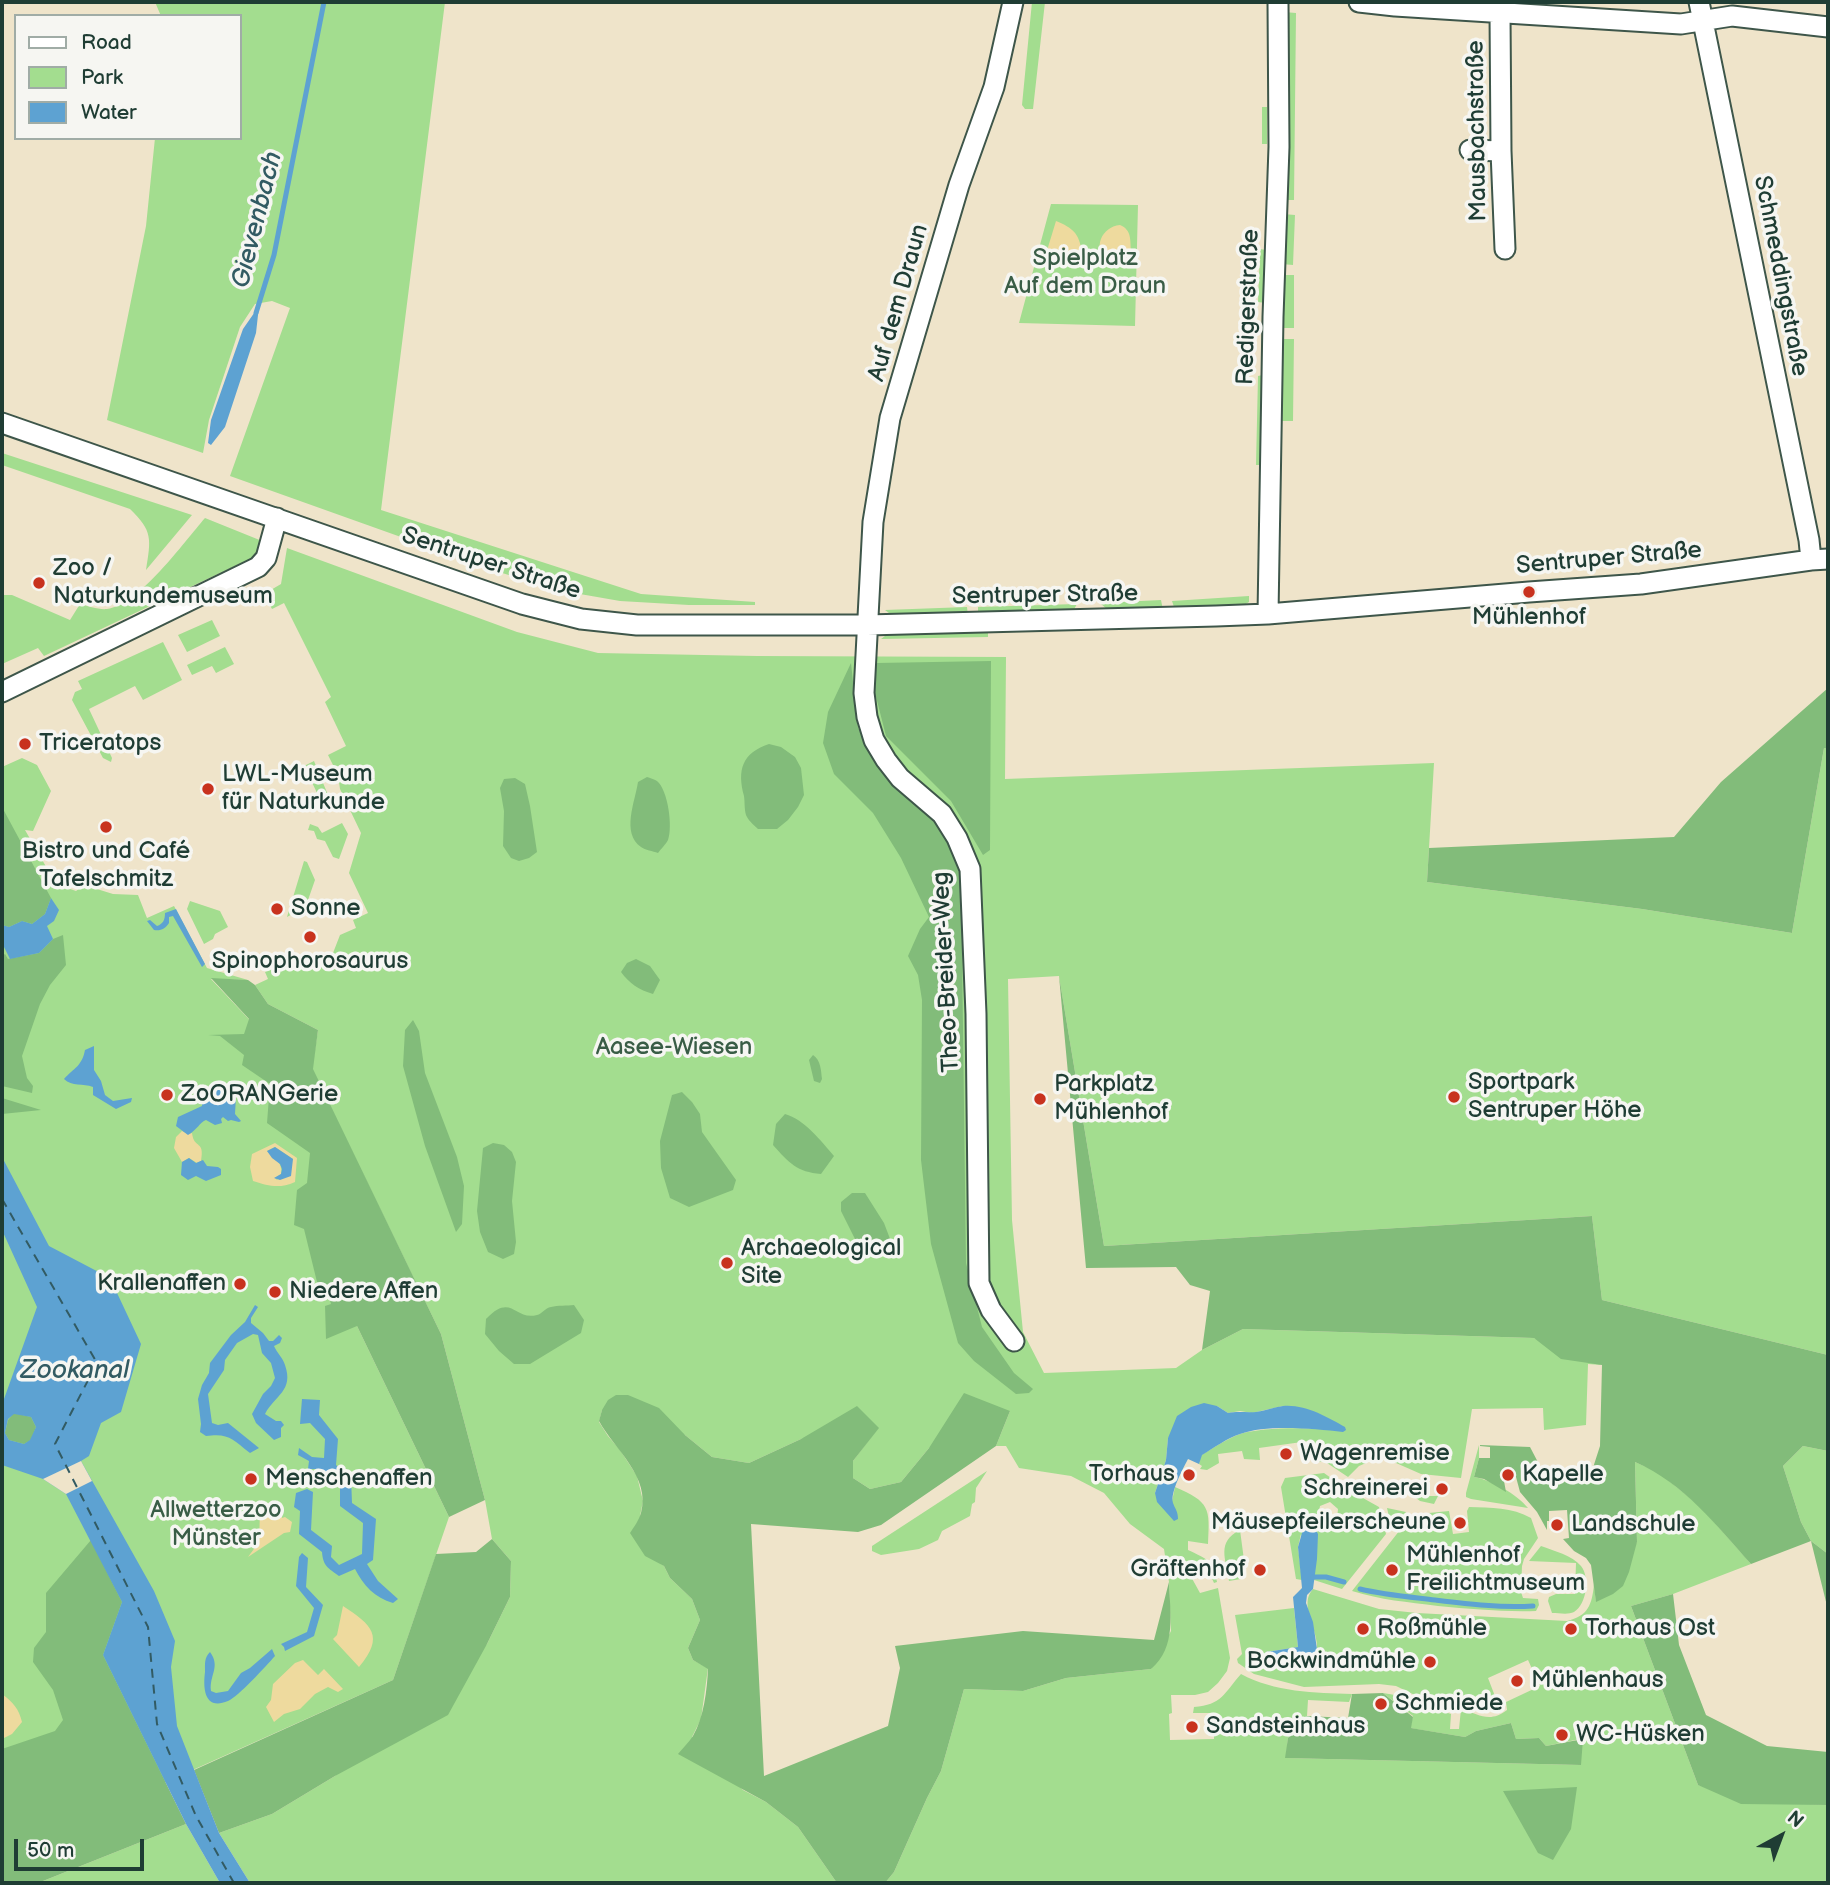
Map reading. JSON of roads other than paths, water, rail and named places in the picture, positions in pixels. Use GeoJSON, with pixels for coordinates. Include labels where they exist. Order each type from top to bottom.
{"type":"FeatureCollection","features":[{"type":"Feature","properties":{"kind":"street","name":"Auf dem Draun"},"geometry":{"type":"LineString","coordinates":[[867,625],[873,522],[890,418],[959,185],[994,87],[1013,2]]}},
{"type":"Feature","properties":{"kind":"street","name":"Redigerstraße"},"geometry":{"type":"LineString","coordinates":[[1268,614],[1272,331],[1279,147],[1278,2]]}},
{"type":"Feature","properties":{"kind":"street","name":"Mausbachstraße"},"geometry":{"type":"LineString","coordinates":[[1359,2],[1681,24],[1732,16],[1828,27]]}},
{"type":"Feature","properties":{"kind":"street","name":"Schmeddingstraße"},"geometry":{"type":"LineString","coordinates":[[1699,2],[1809,540],[1820,560]]}},
{"type":"Feature","properties":{"kind":"street","name":"Mausbachstraße"},"geometry":{"type":"LineString","coordinates":[[1500,13],[1505,249]]}},
{"type":"Feature","properties":{"kind":"street"},"geometry":{"type":"LineString","coordinates":[[1470,150],[1501,151]]}},
{"type":"Feature","properties":{"kind":"street","name":"Sentruper Straße"},"geometry":{"type":"LineString","coordinates":[[2,423],[522,604],[581,619],[637,625],[867,625],[1268,614],[1641,584],[1820,560]]}},
{"type":"Feature","properties":{"kind":"street"},"geometry":{"type":"LineString","coordinates":[[2,692],[258,567],[266,558],[277,518]]}},
{"type":"Feature","properties":{"kind":"street","name":"Theo-Breider-Weg"},"geometry":{"type":"LineString","coordinates":[[867,625],[864,693],[867,718],[874,740],[900,778],[942,814],[957,838],[970,869],[976,1014],[979,1283],[992,1310],[1014,1341]]}},
{"type":"Feature","properties":{"kind":"water"},"geometry":{"type":"Polygon","coordinates":[[[259,306],[256,333],[225,427],[211,445],[208,443],[211,420],[243,329],[259,306]]]}},
{"type":"Feature","properties":{"kind":"water"},"geometry":{"type":"Polygon","coordinates":[[[51,898],[59,910],[54,921],[47,926],[53,939],[39,953],[10,959],[2,943],[2,925],[9,927],[22,921],[32,924],[45,914],[51,898]]]}},
{"type":"Feature","properties":{"kind":"water"},"geometry":{"type":"Polygon","coordinates":[[[176,909],[205,964],[202,967],[173,916],[169,917],[169,923],[161,930],[154,930],[147,921],[150,920],[157,926],[165,918],[165,913],[176,909]]]}},
{"type":"Feature","properties":{"kind":"water"},"geometry":{"type":"Polygon","coordinates":[[[94,1046],[94,1070],[105,1095],[113,1101],[132,1098],[131,1102],[116,1109],[93,1095],[93,1087],[70,1083],[64,1079],[80,1063],[85,1050],[94,1046]]]}},
{"type":"Feature","properties":{"kind":"water"},"geometry":{"type":"Polygon","coordinates":[[[223,1087],[236,1096],[235,1114],[241,1121],[228,1121],[223,1117],[222,1123],[215,1125],[206,1120],[188,1135],[176,1126],[178,1117],[202,1106],[203,1097],[223,1087]]]}},
{"type":"Feature","properties":{"kind":"water"},"geometry":{"type":"Polygon","coordinates":[[[275,1147],[293,1159],[291,1176],[280,1180],[274,1178],[281,1174],[280,1164],[267,1151],[275,1147]]]}},
{"type":"Feature","properties":{"kind":"water","name":"Zookanal"},"geometry":{"type":"Polygon","coordinates":[[[2,1157],[49,1246],[110,1278],[141,1344],[121,1412],[101,1423],[89,1456],[81,1461],[154,1591],[175,1641],[171,1667],[177,1726],[219,1833],[250,1883],[220,1883],[186,1824],[103,1655],[122,1602],[66,1494],[43,1479],[2,1465],[2,1400],[37,1307],[2,1230],[2,1157]],[[14,1414],[8,1419],[5,1433],[9,1440],[24,1444],[30,1440],[36,1427],[31,1417],[14,1414]]]}},
{"type":"Feature","properties":{"kind":"water"},"geometry":{"type":"Polygon","coordinates":[[[189,1158],[196,1163],[203,1160],[207,1166],[218,1167],[221,1169],[221,1175],[206,1181],[196,1176],[188,1180],[181,1175],[182,1162],[189,1158]]]}},
{"type":"Feature","properties":{"kind":"water"},"geometry":{"type":"Polygon","coordinates":[[[255,1305],[258,1307],[251,1323],[269,1341],[279,1335],[282,1338],[280,1343],[274,1346],[284,1362],[287,1381],[265,1414],[284,1425],[281,1428],[281,1437],[274,1440],[256,1423],[252,1414],[275,1378],[271,1363],[262,1353],[258,1335],[253,1334],[237,1343],[208,1394],[212,1423],[228,1423],[259,1448],[250,1453],[230,1438],[220,1435],[206,1436],[200,1432],[198,1399],[209,1373],[210,1363],[231,1335],[245,1322],[255,1305]]]}},
{"type":"Feature","properties":{"kind":"water"},"geometry":{"type":"Polygon","coordinates":[[[302,1399],[320,1400],[319,1415],[338,1439],[336,1465],[351,1477],[352,1503],[376,1519],[373,1560],[367,1564],[378,1581],[398,1599],[393,1603],[370,1590],[355,1569],[339,1576],[332,1571],[325,1564],[322,1552],[299,1534],[300,1511],[294,1507],[296,1493],[307,1489],[313,1492],[311,1530],[332,1546],[331,1557],[339,1565],[362,1554],[363,1523],[340,1506],[340,1481],[321,1469],[308,1469],[309,1461],[298,1455],[299,1448],[312,1457],[324,1458],[325,1439],[310,1423],[300,1424],[302,1399]]]}},
{"type":"Feature","properties":{"kind":"water"},"geometry":{"type":"Polygon","coordinates":[[[1204,1403],[1217,1406],[1228,1413],[1256,1412],[1283,1406],[1299,1407],[1323,1415],[1346,1430],[1277,1428],[1251,1431],[1230,1438],[1202,1455],[1199,1464],[1188,1459],[1173,1493],[1178,1519],[1174,1521],[1157,1502],[1155,1493],[1166,1460],[1168,1438],[1177,1416],[1204,1403]]]}},
{"type":"Feature","properties":{"kind":"water"},"geometry":{"type":"Polygon","coordinates":[[[1313,1525],[1318,1534],[1317,1559],[1313,1589],[1307,1595],[1306,1603],[1313,1622],[1318,1656],[1306,1664],[1284,1667],[1264,1658],[1266,1652],[1298,1647],[1293,1597],[1302,1588],[1298,1547],[1304,1526],[1313,1525]]]}},
{"type":"Feature","properties":{"kind":"water"},"geometry":{"type":"Polygon","coordinates":[[[302,1553],[308,1558],[306,1587],[323,1605],[314,1636],[285,1651],[281,1644],[307,1632],[314,1608],[296,1586],[299,1557],[302,1553]]]}},
{"type":"Feature","properties":{"kind":"water"},"geometry":{"type":"Polygon","coordinates":[[[272,1649],[275,1656],[238,1694],[220,1703],[210,1700],[204,1685],[205,1661],[210,1652],[215,1662],[211,1691],[216,1693],[228,1691],[241,1673],[272,1649]]]}},
{"type":"Feature","properties":{"kind":"waterway","name":"Gievenbach"},"geometry":{"type":"LineString","coordinates":[[256,313],[274,255],[324,2]]}},
{"type":"Feature","properties":{"kind":"waterway"},"geometry":{"type":"LineString","coordinates":[[1313,1577],[1344,1582]]}},
{"type":"Feature","properties":{"kind":"waterway"},"geometry":{"type":"LineString","coordinates":[[1360,1589],[1472,1604],[1533,1606]]}},
{"type":"Feature","properties":{"kind":"place","name":"Zoo / Naturkundemuseum"},"geometry":{"type":"Point","coordinates":[39,583]}},
{"type":"Feature","properties":{"kind":"place","name":"Mühlenhof"},"geometry":{"type":"Point","coordinates":[1529,592]}},
{"type":"Feature","properties":{"kind":"place","name":"Triceratops"},"geometry":{"type":"Point","coordinates":[25,744]}},
{"type":"Feature","properties":{"kind":"place","name":"LWL-Museum für Naturkunde"},"geometry":{"type":"Point","coordinates":[208,789]}},
{"type":"Feature","properties":{"kind":"place","name":"Bistro und Café Tafelschmitz"},"geometry":{"type":"Point","coordinates":[106,827]}},
{"type":"Feature","properties":{"kind":"place","name":"Sonne"},"geometry":{"type":"Point","coordinates":[277,909]}},
{"type":"Feature","properties":{"kind":"place","name":"Spinophorosaurus"},"geometry":{"type":"Point","coordinates":[310,937]}},
{"type":"Feature","properties":{"kind":"place","name":"ZoORANGerie"},"geometry":{"type":"Point","coordinates":[167,1095]}},
{"type":"Feature","properties":{"kind":"place","name":"Sportpark Sentruper Höhe"},"geometry":{"type":"Point","coordinates":[1454,1097]}},
{"type":"Feature","properties":{"kind":"place","name":"Parkplatz Mühlenhof"},"geometry":{"type":"Point","coordinates":[1040,1099]}},
{"type":"Feature","properties":{"kind":"place","name":"Archaeological Site"},"geometry":{"type":"Point","coordinates":[727,1263]}},
{"type":"Feature","properties":{"kind":"place","name":"Krallenaffen"},"geometry":{"type":"Point","coordinates":[240,1284]}},
{"type":"Feature","properties":{"kind":"place","name":"Niedere Affen"},"geometry":{"type":"Point","coordinates":[275,1292]}},
{"type":"Feature","properties":{"kind":"place","name":"Wagenremise"},"geometry":{"type":"Point","coordinates":[1286,1454]}},
{"type":"Feature","properties":{"kind":"place","name":"Torhaus"},"geometry":{"type":"Point","coordinates":[1189,1475]}},
{"type":"Feature","properties":{"kind":"place","name":"Kapelle"},"geometry":{"type":"Point","coordinates":[1508,1475]}},
{"type":"Feature","properties":{"kind":"place","name":"Menschenaffen"},"geometry":{"type":"Point","coordinates":[251,1479]}},
{"type":"Feature","properties":{"kind":"place","name":"Schreinerei"},"geometry":{"type":"Point","coordinates":[1442,1489]}},
{"type":"Feature","properties":{"kind":"place","name":"Mäusepfeilerscheune"},"geometry":{"type":"Point","coordinates":[1460,1523]}},
{"type":"Feature","properties":{"kind":"place","name":"Landschule"},"geometry":{"type":"Point","coordinates":[1557,1525]}},
{"type":"Feature","properties":{"kind":"place","name":"Gräftenhof"},"geometry":{"type":"Point","coordinates":[1260,1570]}},
{"type":"Feature","properties":{"kind":"place","name":"Mühlenhof Freilichtmuseum"},"geometry":{"type":"Point","coordinates":[1392,1570]}},
{"type":"Feature","properties":{"kind":"place","name":"Roßmühle"},"geometry":{"type":"Point","coordinates":[1363,1629]}},
{"type":"Feature","properties":{"kind":"place","name":"Torhaus Ost"},"geometry":{"type":"Point","coordinates":[1571,1629]}},
{"type":"Feature","properties":{"kind":"place","name":"Bockwindmühle"},"geometry":{"type":"Point","coordinates":[1430,1662]}},
{"type":"Feature","properties":{"kind":"place","name":"Mühlenhaus"},"geometry":{"type":"Point","coordinates":[1517,1681]}},
{"type":"Feature","properties":{"kind":"place","name":"Schmiede"},"geometry":{"type":"Point","coordinates":[1381,1704]}},
{"type":"Feature","properties":{"kind":"place","name":"Sandsteinhaus"},"geometry":{"type":"Point","coordinates":[1192,1727]}},
{"type":"Feature","properties":{"kind":"place","name":"WC-Hüsken"},"geometry":{"type":"Point","coordinates":[1562,1735]}},
{"type":"Feature","properties":{"kind":"park label","name":"Spielplatz Auf dem Draun"},"geometry":{"type":"Point","coordinates":[1085,273]}},
{"type":"Feature","properties":{"kind":"park label","name":"Aasee-Wiesen"},"geometry":{"type":"Point","coordinates":[674,1048]}},
{"type":"Feature","properties":{"kind":"park label","name":"Allwetterzoo Münster"},"geometry":{"type":"Point","coordinates":[216,1525]}}]}
